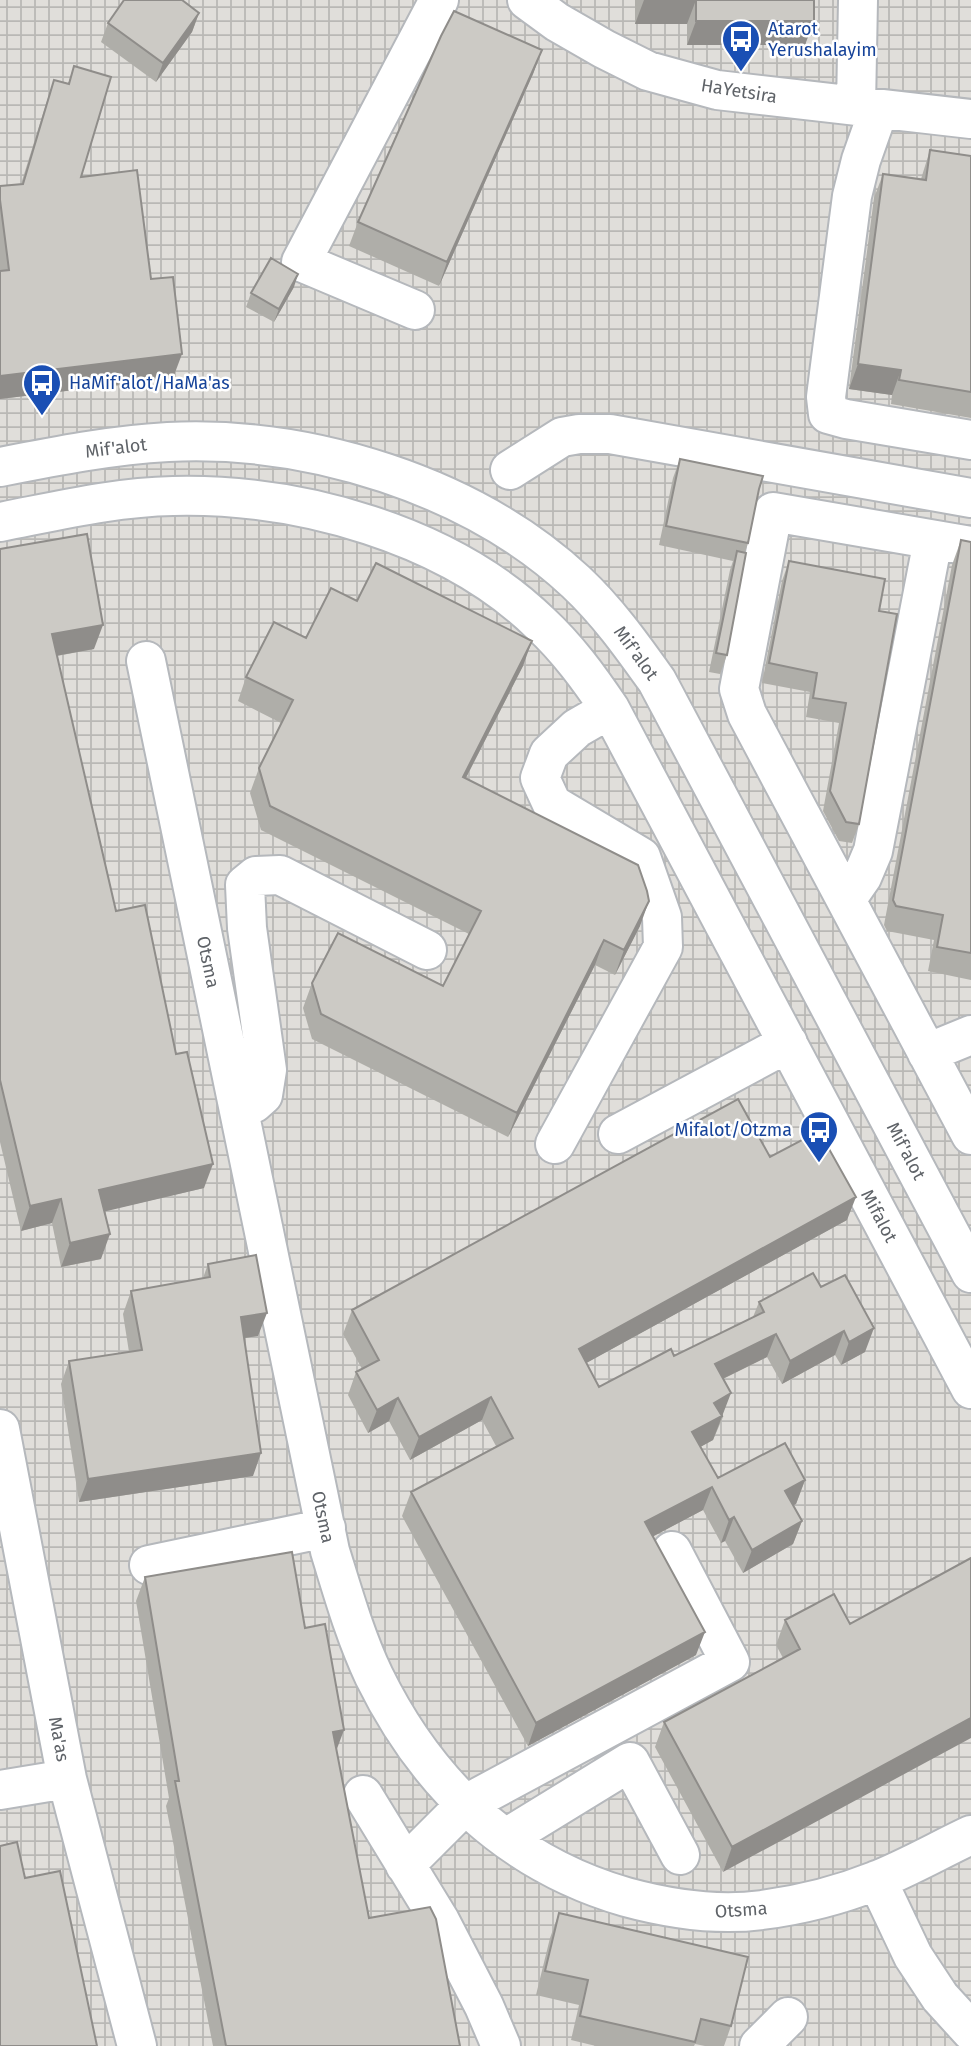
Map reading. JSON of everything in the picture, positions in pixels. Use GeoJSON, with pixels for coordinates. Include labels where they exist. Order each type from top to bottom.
{"type":"FeatureCollection","features":[{"type":"Feature","properties":{"kind":"street"},"geometry":{"type":"LineString","coordinates":[[415,310],[301,262],[439,0]]}},
{"type":"Feature","properties":{"kind":"street","name":"HaYetsira"},"geometry":{"type":"LineString","coordinates":[[527,0],[557,22],[648,71],[717,90],[971,119]]}},
{"type":"Feature","properties":{"kind":"street"},"geometry":{"type":"LineString","coordinates":[[858,0],[867,107],[861,160],[852,195],[826,397],[828,414],[971,440]]}},
{"type":"Feature","properties":{"kind":"street"},"geometry":{"type":"LineString","coordinates":[[510,470],[562,437],[579,433],[610,434],[971,498]]}},
{"type":"Feature","properties":{"kind":"street","name":"Mif'alot"},"geometry":{"type":"LineString","coordinates":[[0,467],[120,446],[170,442],[240,444],[295,451],[358,464],[421,486],[484,515],[525,541],[576,582],[619,627],[657,681],[971,1273]]}},
{"type":"Feature","properties":{"kind":"street"},"geometry":{"type":"LineString","coordinates":[[0,522],[127,500],[172,496],[236,498],[286,504],[343,517],[401,536],[457,563],[539,621],[577,661],[610,709],[788,1043],[618,1134]]}},
{"type":"Feature","properties":{"kind":"street"},"geometry":{"type":"LineString","coordinates":[[971,546],[773,512],[739,689],[747,713],[971,1135]]}},
{"type":"Feature","properties":{"kind":"street"},"geometry":{"type":"LineString","coordinates":[[846,900],[862,877],[873,851],[933,540]]}},
{"type":"Feature","properties":{"kind":"street","name":"Otsma"},"geometry":{"type":"LineString","coordinates":[[146,661],[330,1551],[350,1615],[374,1675],[404,1730],[443,1782],[483,1821],[539,1862],[598,1889],[658,1906],[705,1912],[761,1910],[844,1892],[877,1880],[971,1835]]}},
{"type":"Feature","properties":{"kind":"street"},"geometry":{"type":"LineString","coordinates":[[555,1144],[663,947],[662,917],[641,857],[552,804],[540,778],[549,754],[577,728],[610,709]]}},
{"type":"Feature","properties":{"kind":"street"},"geometry":{"type":"LineString","coordinates":[[239,1109],[254,1103],[263,1095],[267,1070],[247,928],[245,886],[257,876],[280,875],[427,950]]}},
{"type":"Feature","properties":{"kind":"street"},"geometry":{"type":"LineString","coordinates":[[927,1053],[971,1035]]}},
{"type":"Feature","properties":{"kind":"street","name":"Mifalot"},"geometry":{"type":"LineString","coordinates":[[788,1043],[971,1389]]}},
{"type":"Feature","properties":{"kind":"street","name":"Ma'as"},"geometry":{"type":"LineString","coordinates":[[0,1429],[67,1779],[137,2046]]}},
{"type":"Feature","properties":{"kind":"street"},"geometry":{"type":"LineString","coordinates":[[149,1565],[326,1528]]}},
{"type":"Feature","properties":{"kind":"street"},"geometry":{"type":"LineString","coordinates":[[405,1865],[466,1804],[730,1662],[672,1551]]}},
{"type":"Feature","properties":{"kind":"street"},"geometry":{"type":"LineString","coordinates":[[506,1838],[630,1762],[680,1855]]}},
{"type":"Feature","properties":{"kind":"street"},"geometry":{"type":"LineString","coordinates":[[0,1790],[67,1779]]}},
{"type":"Feature","properties":{"kind":"street"},"geometry":{"type":"LineString","coordinates":[[363,1795],[440,1921],[484,2006],[501,2046]]}},
{"type":"Feature","properties":{"kind":"street"},"geometry":{"type":"LineString","coordinates":[[877,1880],[912,1956],[940,1997],[971,2031]]}},
{"type":"Feature","properties":{"kind":"street"},"geometry":{"type":"LineString","coordinates":[[759,2046],[788,2017]]}},
{"type":"Feature","properties":{"kind":"shaded area"},"geometry":{"type":"Polygon","coordinates":[[[0,0],[971,0],[971,2046],[0,2046],[0,0]]]}},
{"type":"Feature","properties":{"kind":"building"},"geometry":{"type":"Polygon","coordinates":[[[124,0],[182,0],[199,13],[163,63],[108,23],[124,0]]]}},
{"type":"Feature","properties":{"kind":"building"},"geometry":{"type":"Polygon","coordinates":[[[696,0],[814,0],[814,21],[696,21],[696,0]]]}},
{"type":"Feature","properties":{"kind":"building"},"geometry":{"type":"Polygon","coordinates":[[[454,11],[542,50],[447,262],[358,222],[454,11]]]}},
{"type":"Feature","properties":{"kind":"building"},"geometry":{"type":"Polygon","coordinates":[[[74,66],[111,77],[81,177],[137,170],[151,279],[173,277],[182,354],[0,376],[0,271],[9,270],[0,186],[23,184],[54,80],[69,84],[74,66]]]}},
{"type":"Feature","properties":{"kind":"building"},"geometry":{"type":"Polygon","coordinates":[[[930,150],[971,156],[971,392],[899,380],[901,370],[858,364],[883,174],[926,180],[930,150]]]}},
{"type":"Feature","properties":{"kind":"building"},"geometry":{"type":"Polygon","coordinates":[[[271,258],[298,274],[279,309],[251,293],[271,258]]]}},
{"type":"Feature","properties":{"kind":"building"},"geometry":{"type":"Polygon","coordinates":[[[680,459],[763,476],[748,543],[666,526],[680,459]]]}},
{"type":"Feature","properties":{"kind":"building"},"geometry":{"type":"Polygon","coordinates":[[[87,534],[103,625],[52,634],[116,911],[145,905],[176,1054],[187,1052],[213,1164],[99,1190],[110,1234],[70,1243],[61,1199],[30,1206],[0,1080],[0,549],[87,534]]]}},
{"type":"Feature","properties":{"kind":"building"},"geometry":{"type":"Polygon","coordinates":[[[961,540],[971,542],[971,953],[937,947],[943,915],[896,906],[893,900],[961,540]]]}},
{"type":"Feature","properties":{"kind":"building"},"geometry":{"type":"Polygon","coordinates":[[[737,551],[746,553],[727,655],[716,653],[737,551]]]}},
{"type":"Feature","properties":{"kind":"building"},"geometry":{"type":"Polygon","coordinates":[[[789,561],[885,579],[879,611],[897,614],[859,824],[846,822],[830,791],[846,703],[813,698],[817,673],[769,663],[789,561]]]}},
{"type":"Feature","properties":{"kind":"building"},"geometry":{"type":"Polygon","coordinates":[[[376,563],[532,641],[463,777],[638,865],[647,891],[649,901],[624,950],[604,940],[517,1113],[321,1014],[312,983],[338,933],[443,986],[481,911],[270,806],[259,768],[293,700],[246,677],[274,622],[306,638],[331,588],[357,601],[376,563]]]}},
{"type":"Feature","properties":{"kind":"building"},"geometry":{"type":"Polygon","coordinates":[[[738,1099],[770,1157],[819,1131],[856,1197],[579,1349],[599,1387],[671,1349],[674,1356],[764,1312],[759,1302],[813,1273],[821,1287],[845,1275],[874,1328],[849,1342],[844,1331],[790,1361],[776,1334],[715,1364],[731,1393],[714,1403],[722,1416],[692,1432],[718,1478],[785,1443],[805,1480],[785,1491],[802,1521],[752,1550],[734,1517],[729,1520],[712,1487],[645,1522],[705,1632],[536,1723],[411,1492],[513,1438],[491,1397],[419,1437],[398,1398],[377,1410],[356,1372],[379,1360],[352,1310],[738,1099]]]}},
{"type":"Feature","properties":{"kind":"building"},"geometry":{"type":"Polygon","coordinates":[[[256,1255],[267,1313],[241,1317],[261,1453],[88,1479],[69,1361],[142,1350],[131,1291],[210,1277],[208,1264],[256,1255]]]}},
{"type":"Feature","properties":{"kind":"building"},"geometry":{"type":"Polygon","coordinates":[[[292,1552],[305,1628],[325,1624],[344,1730],[333,1732],[369,1918],[430,1907],[436,1919],[460,2046],[226,2046],[175,1781],[179,1781],[145,1577],[292,1552]]]}},
{"type":"Feature","properties":{"kind":"building"},"geometry":{"type":"Polygon","coordinates":[[[971,1558],[971,1718],[732,1847],[664,1722],[800,1649],[785,1620],[834,1594],[850,1624],[971,1558]]]}},
{"type":"Feature","properties":{"kind":"building"},"geometry":{"type":"Polygon","coordinates":[[[17,1842],[25,1878],[60,1871],[97,2046],[0,2046],[0,1846],[17,1842]]]}},
{"type":"Feature","properties":{"kind":"building"},"geometry":{"type":"Polygon","coordinates":[[[559,1913],[748,1957],[731,2026],[701,2019],[695,2042],[580,2016],[588,1980],[545,1971],[559,1913]]]}},
{"type":"Feature","properties":{"kind":"place","name":"Atarot Yerushalayim"},"geometry":{"type":"Point","coordinates":[741,73]}},
{"type":"Feature","properties":{"kind":"place","name":"HaMif'alot/HaMa'as"},"geometry":{"type":"Point","coordinates":[42,417]}},
{"type":"Feature","properties":{"kind":"place","name":"Mifalot/Otzma"},"geometry":{"type":"Point","coordinates":[819,1164]}}]}
